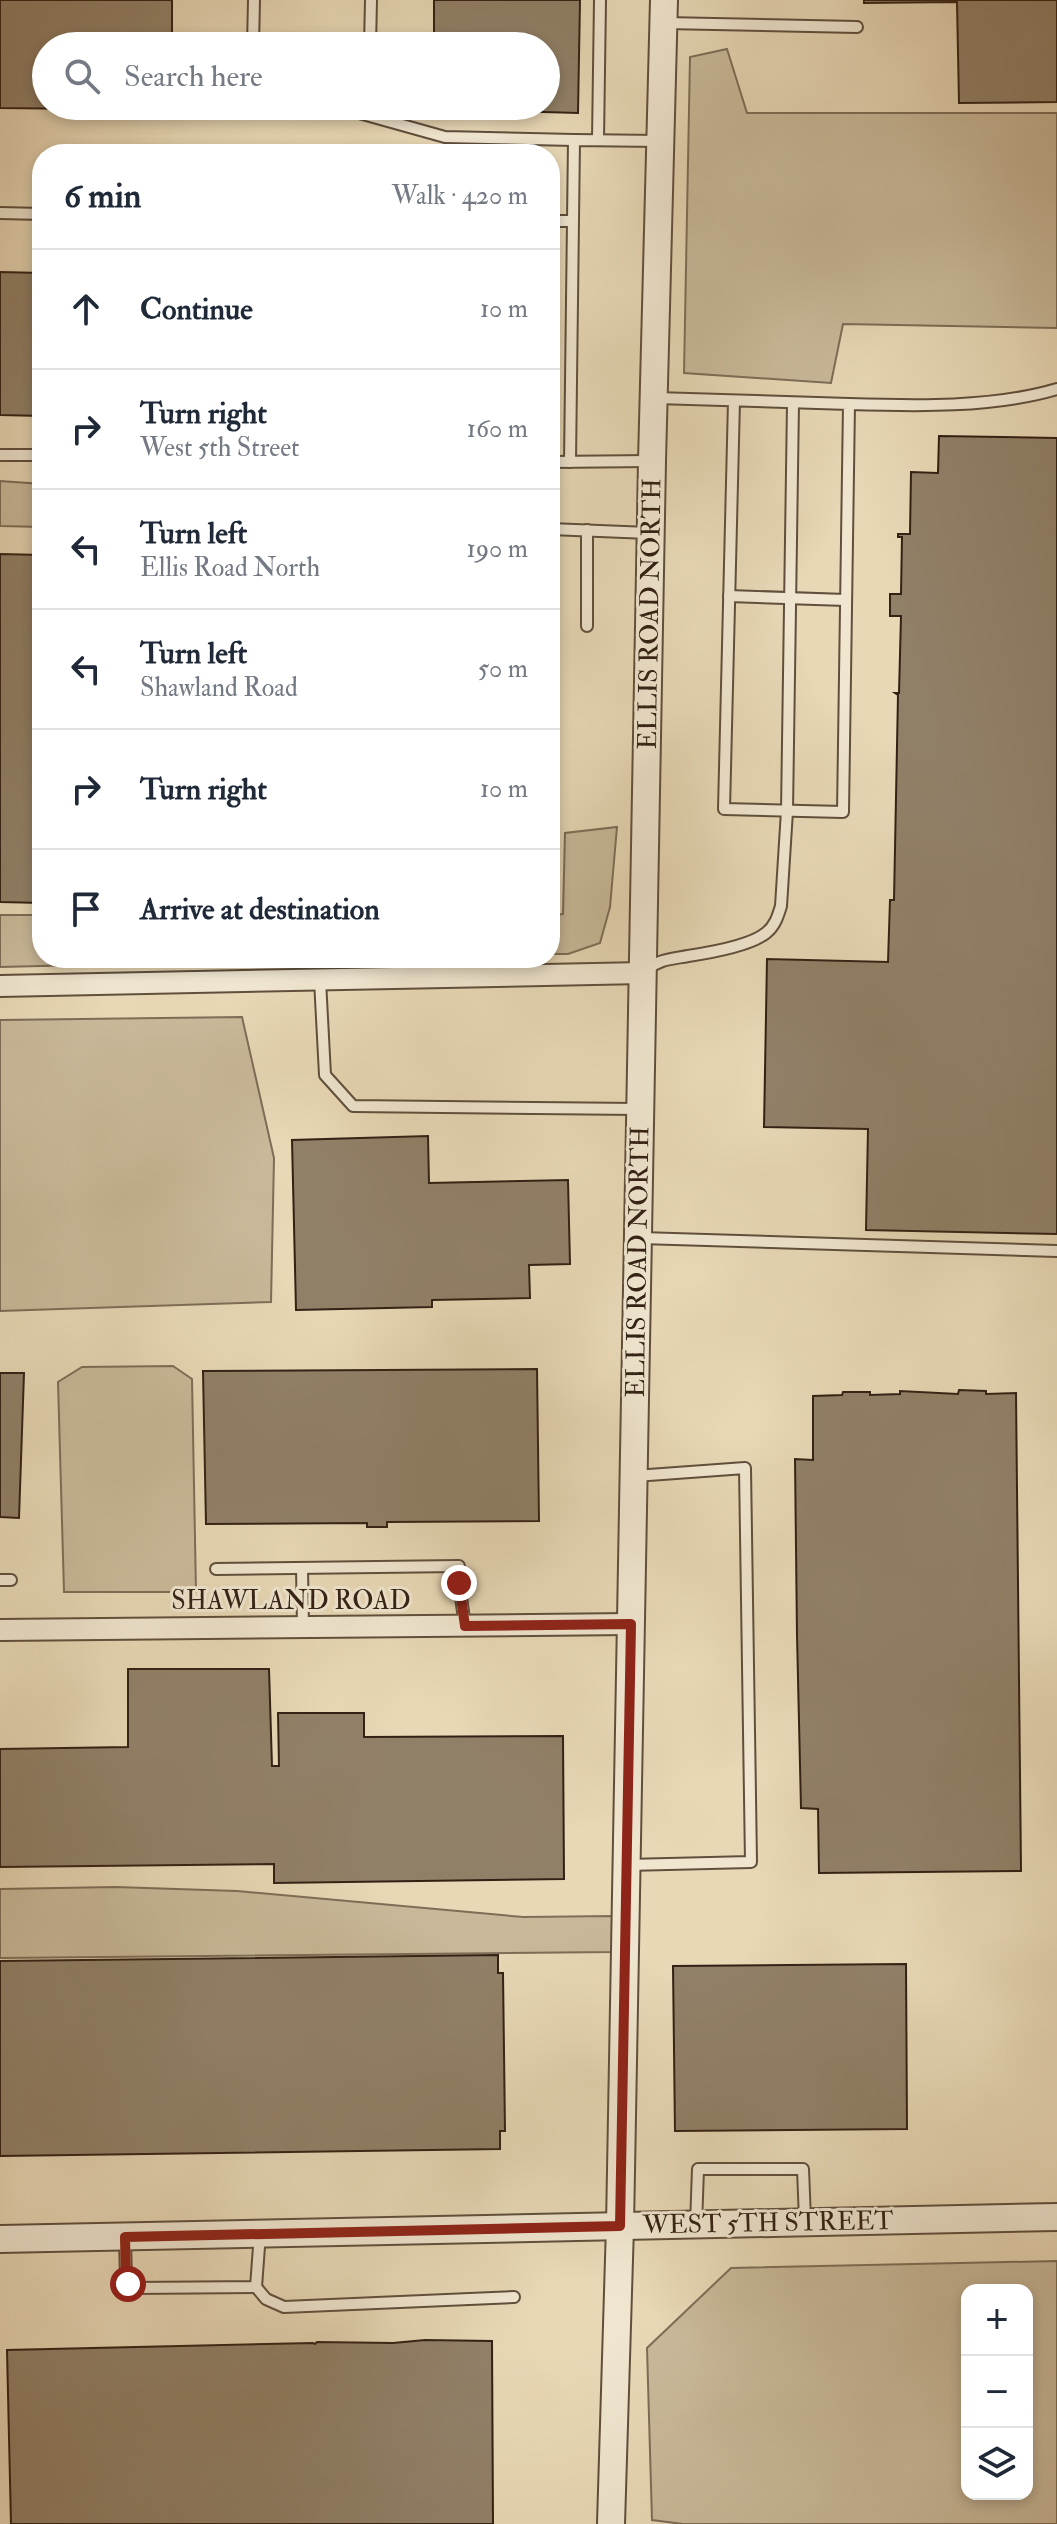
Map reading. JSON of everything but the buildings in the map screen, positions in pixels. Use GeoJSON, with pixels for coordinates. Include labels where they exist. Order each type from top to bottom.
{"type":"FeatureCollection","features":[{"type":"Feature","properties":{"kind":"street","name":"ELLIS ROAD NORTH"},"geometry":{"type":"LineString","coordinates":[[611,2524],[620,2226],[652,461],[664,12]]}},
{"type":"Feature","properties":{"kind":"street"},"geometry":{"type":"LineString","coordinates":[[0,986],[643,973]]}},
{"type":"Feature","properties":{"kind":"street","name":"SHAWLAND ROAD"},"geometry":{"type":"LineString","coordinates":[[0,1630],[631,1624]]}},
{"type":"Feature","properties":{"kind":"street","name":"WEST 5TH STREET"},"geometry":{"type":"LineString","coordinates":[[0,2239],[1057,2217]]}},
{"type":"Feature","properties":{"kind":"lane"},"geometry":{"type":"LineString","coordinates":[[253,32],[254,0]]}},
{"type":"Feature","properties":{"kind":"lane"},"geometry":{"type":"LineString","coordinates":[[370,32],[371,0]]}},
{"type":"Feature","properties":{"kind":"lane"},"geometry":{"type":"LineString","coordinates":[[598,140],[600,0]]}},
{"type":"Feature","properties":{"kind":"lane"},"geometry":{"type":"LineString","coordinates":[[664,12],[857,27]]}},
{"type":"Feature","properties":{"kind":"lane"},"geometry":{"type":"LineString","coordinates":[[394,120],[445,137],[660,141]]}},
{"type":"Feature","properties":{"kind":"lane"},"geometry":{"type":"LineString","coordinates":[[570,462],[574,140]]}},
{"type":"Feature","properties":{"kind":"lane"},"geometry":{"type":"LineString","coordinates":[[0,213],[32,214]]}},
{"type":"Feature","properties":{"kind":"lane"},"geometry":{"type":"LineString","coordinates":[[560,221],[572,221]]}},
{"type":"Feature","properties":{"kind":"lane"},"geometry":{"type":"LineString","coordinates":[[654,398],[896,405],[1015,399],[1057,389]]}},
{"type":"Feature","properties":{"kind":"lane"},"geometry":{"type":"LineString","coordinates":[[734,401],[724,809],[787,811],[843,812],[849,404]]}},
{"type":"Feature","properties":{"kind":"lane"},"geometry":{"type":"LineString","coordinates":[[643,973],[664,959],[755,940],[768,932],[777,920],[781,906],[787,811],[793,403]]}},
{"type":"Feature","properties":{"kind":"lane"},"geometry":{"type":"LineString","coordinates":[[0,455],[32,455]]}},
{"type":"Feature","properties":{"kind":"lane"},"geometry":{"type":"LineString","coordinates":[[560,462],[652,461]]}},
{"type":"Feature","properties":{"kind":"lane"},"geometry":{"type":"LineString","coordinates":[[560,529],[651,533]]}},
{"type":"Feature","properties":{"kind":"lane"},"geometry":{"type":"LineString","coordinates":[[587,530],[587,626]]}},
{"type":"Feature","properties":{"kind":"lane"},"geometry":{"type":"LineString","coordinates":[[729,596],[846,600]]}},
{"type":"Feature","properties":{"kind":"lane"},"geometry":{"type":"LineString","coordinates":[[320,980],[325,1075],[353,1106],[640,1109]]}},
{"type":"Feature","properties":{"kind":"lane"},"geometry":{"type":"LineString","coordinates":[[639,1238],[1057,1251]]}},
{"type":"Feature","properties":{"kind":"lane"},"geometry":{"type":"LineString","coordinates":[[625,1865],[751,1862],[745,1468],[634,1476]]}},
{"type":"Feature","properties":{"kind":"lane"},"geometry":{"type":"LineString","coordinates":[[216,1569],[459,1566],[465,1626]]}},
{"type":"Feature","properties":{"kind":"lane"},"geometry":{"type":"LineString","coordinates":[[302,1568],[303,1627]]}},
{"type":"Feature","properties":{"kind":"lane"},"geometry":{"type":"LineString","coordinates":[[696,2225],[698,2169],[803,2169],[805,2222]]}},
{"type":"Feature","properties":{"kind":"lane"},"geometry":{"type":"LineString","coordinates":[[260,2233],[256,2287],[266,2299],[284,2307],[514,2297]]}},
{"type":"Feature","properties":{"kind":"lane"},"geometry":{"type":"LineString","coordinates":[[125,2237],[126,2280],[133,2288],[256,2287]]}},
{"type":"Feature","properties":{"kind":"shaded area"},"geometry":{"type":"Polygon","coordinates":[[[727,49],[747,113],[1057,113],[1057,328],[843,324],[831,383],[684,373],[690,57],[727,49]]]}},
{"type":"Feature","properties":{"kind":"shaded area"},"geometry":{"type":"Polygon","coordinates":[[[0,481],[32,483],[32,527],[0,526],[0,481]]]}},
{"type":"Feature","properties":{"kind":"shaded area"},"geometry":{"type":"Polygon","coordinates":[[[617,827],[610,907],[600,943],[560,954],[560,914],[563,914],[565,833],[617,827]]]}},
{"type":"Feature","properties":{"kind":"shaded area"},"geometry":{"type":"Polygon","coordinates":[[[0,915],[32,915],[32,966],[0,967],[0,915]]]}},
{"type":"Feature","properties":{"kind":"shaded area"},"geometry":{"type":"Polygon","coordinates":[[[242,1017],[274,1158],[271,1302],[0,1311],[0,1020],[242,1017]]]}},
{"type":"Feature","properties":{"kind":"shaded area"},"geometry":{"type":"Polygon","coordinates":[[[173,1366],[192,1379],[196,1592],[64,1592],[58,1382],[82,1367],[173,1366]]]}},
{"type":"Feature","properties":{"kind":"shaded area"},"geometry":{"type":"Polygon","coordinates":[[[116,1887],[237,1891],[523,1917],[613,1916],[613,1952],[0,1958],[0,1889],[116,1887]]]}},
{"type":"Feature","properties":{"kind":"shaded area"},"geometry":{"type":"Polygon","coordinates":[[[1057,2261],[1057,2524],[683,2524],[652,2520],[647,2348],[731,2268],[1057,2261]]]}},
{"type":"Feature","properties":{"kind":"route"},"geometry":{"type":"LineString","coordinates":[[128,2284],[125,2237],[620,2226],[631,1624],[465,1626],[459,1583]]}}]}
